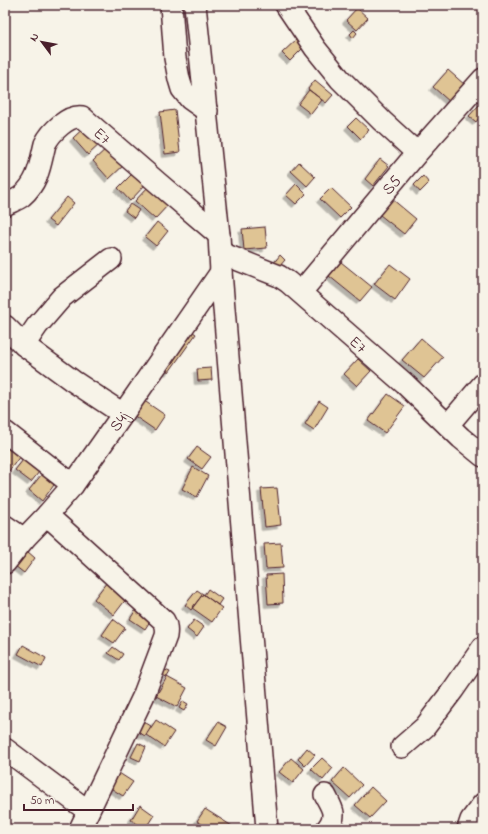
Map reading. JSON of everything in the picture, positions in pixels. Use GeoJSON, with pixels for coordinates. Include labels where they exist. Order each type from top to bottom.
{"type":"FeatureCollection","features":[{"type":"Feature","properties":{"kind":"street"},"geometry":{"type":"LineString","coordinates":[[170,5],[175,58],[182,89],[190,99],[207,110]]}},
{"type":"Feature","properties":{"kind":"street"},"geometry":{"type":"LineString","coordinates":[[196,5],[220,253],[267,829]]}},
{"type":"Feature","properties":{"kind":"street"},"geometry":{"type":"LineString","coordinates":[[286,5],[315,48],[340,80],[417,153]]}},
{"type":"Feature","properties":{"kind":"street","name":"S5"},"geometry":{"type":"LineString","coordinates":[[300,292],[417,153],[483,79]]}},
{"type":"Feature","properties":{"kind":"street","name":"E7"},"geometry":{"type":"LineString","coordinates":[[5,205],[21,197],[29,189],[37,177],[47,140],[62,124],[72,118],[82,117],[158,183],[220,253],[279,276],[288,282],[405,384],[483,456]]}},
{"type":"Feature","properties":{"kind":"street","name":"S4j"},"geometry":{"type":"LineString","coordinates":[[5,563],[24,539],[47,515],[72,485],[123,414],[220,253]]}},
{"type":"Feature","properties":{"kind":"street"},"geometry":{"type":"LineString","coordinates":[[24,345],[37,326],[62,297],[111,259]]}},
{"type":"Feature","properties":{"kind":"street"},"geometry":{"type":"LineString","coordinates":[[5,326],[24,345],[123,414]]}},
{"type":"Feature","properties":{"kind":"street"},"geometry":{"type":"LineString","coordinates":[[448,425],[483,384]]}},
{"type":"Feature","properties":{"kind":"street"},"geometry":{"type":"LineString","coordinates":[[5,432],[72,485]]}},
{"type":"Feature","properties":{"kind":"street"},"geometry":{"type":"LineString","coordinates":[[7,756],[84,820],[142,697],[166,636],[167,629],[164,621],[47,515]]}},
{"type":"Feature","properties":{"kind":"street"},"geometry":{"type":"LineString","coordinates":[[5,526],[24,539]]}},
{"type":"Feature","properties":{"kind":"street"},"geometry":{"type":"LineString","coordinates":[[402,747],[425,727],[483,647]]}},
{"type":"Feature","properties":{"kind":"street"},"geometry":{"type":"LineString","coordinates":[[325,795],[334,816],[327,829]]}},
{"type":"Feature","properties":{"kind":"street"},"geometry":{"type":"LineString","coordinates":[[468,829],[471,820],[483,804]]}},
{"type":"Feature","properties":{"kind":"building"},"geometry":{"type":"Polygon","coordinates":[[[357,8],[368,18],[357,30],[346,20],[357,8]]]}},
{"type":"Feature","properties":{"kind":"building"},"geometry":{"type":"Polygon","coordinates":[[[354,30],[357,33],[353,38],[350,34],[354,30]]]}},
{"type":"Feature","properties":{"kind":"building"},"geometry":{"type":"Polygon","coordinates":[[[298,38],[305,46],[290,61],[282,53],[298,38]]]}},
{"type":"Feature","properties":{"kind":"building"},"geometry":{"type":"Polygon","coordinates":[[[448,70],[465,85],[450,102],[433,87],[448,70]]]}},
{"type":"Feature","properties":{"kind":"building"},"geometry":{"type":"Polygon","coordinates":[[[315,80],[333,95],[326,103],[308,89],[315,80]]]}},
{"type":"Feature","properties":{"kind":"building"},"geometry":{"type":"Polygon","coordinates":[[[309,90],[322,100],[311,114],[298,104],[309,90]]]}},
{"type":"Feature","properties":{"kind":"building"},"geometry":{"type":"Polygon","coordinates":[[[479,105],[483,109],[483,113],[476,122],[469,116],[479,105]]]}},
{"type":"Feature","properties":{"kind":"building"},"geometry":{"type":"Polygon","coordinates":[[[175,110],[180,152],[165,154],[160,112],[175,110]]]}},
{"type":"Feature","properties":{"kind":"building"},"geometry":{"type":"Polygon","coordinates":[[[356,118],[369,130],[361,139],[348,126],[356,118]]]}},
{"type":"Feature","properties":{"kind":"building"},"geometry":{"type":"Polygon","coordinates":[[[88,124],[103,141],[88,155],[73,138],[88,124]]]}},
{"type":"Feature","properties":{"kind":"building"},"geometry":{"type":"Polygon","coordinates":[[[109,146],[126,163],[109,179],[93,161],[109,146]]]}},
{"type":"Feature","properties":{"kind":"building"},"geometry":{"type":"Polygon","coordinates":[[[380,159],[389,166],[373,186],[365,179],[380,159]]]}},
{"type":"Feature","properties":{"kind":"building"},"geometry":{"type":"Polygon","coordinates":[[[299,162],[315,177],[307,186],[291,171],[299,162]]]}},
{"type":"Feature","properties":{"kind":"building"},"geometry":{"type":"Polygon","coordinates":[[[134,172],[146,184],[130,201],[118,188],[134,172]]]}},
{"type":"Feature","properties":{"kind":"building"},"geometry":{"type":"Polygon","coordinates":[[[423,176],[429,183],[420,192],[414,185],[423,176]]]}},
{"type":"Feature","properties":{"kind":"building"},"geometry":{"type":"Polygon","coordinates":[[[296,184],[306,194],[296,204],[286,195],[296,184]]]}},
{"type":"Feature","properties":{"kind":"building"},"geometry":{"type":"Polygon","coordinates":[[[149,186],[169,204],[155,219],[135,201],[149,186]]]}},
{"type":"Feature","properties":{"kind":"building"},"geometry":{"type":"Polygon","coordinates":[[[331,188],[351,207],[340,218],[320,199],[331,188]]]}},
{"type":"Feature","properties":{"kind":"building"},"geometry":{"type":"Polygon","coordinates":[[[67,197],[74,203],[56,226],[48,220],[67,197]]]}},
{"type":"Feature","properties":{"kind":"building"},"geometry":{"type":"Polygon","coordinates":[[[392,199],[416,219],[404,234],[380,215],[392,199]]]}},
{"type":"Feature","properties":{"kind":"building"},"geometry":{"type":"Polygon","coordinates":[[[130,204],[139,210],[134,218],[125,211],[130,204]]]}},
{"type":"Feature","properties":{"kind":"building"},"geometry":{"type":"Polygon","coordinates":[[[157,222],[168,231],[156,246],[145,237],[157,222]]]}},
{"type":"Feature","properties":{"kind":"building"},"geometry":{"type":"Polygon","coordinates":[[[265,227],[267,248],[244,250],[242,229],[265,227]]]}},
{"type":"Feature","properties":{"kind":"building"},"geometry":{"type":"Polygon","coordinates":[[[280,255],[285,260],[278,268],[273,264],[280,255]]]}},
{"type":"Feature","properties":{"kind":"building"},"geometry":{"type":"Polygon","coordinates":[[[341,262],[372,287],[360,301],[329,276],[341,262]]]}},
{"type":"Feature","properties":{"kind":"building"},"geometry":{"type":"Polygon","coordinates":[[[390,264],[410,279],[395,300],[374,284],[390,264]]]}},
{"type":"Feature","properties":{"kind":"building"},"geometry":{"type":"Polygon","coordinates":[[[186,327],[196,334],[169,372],[159,366],[186,327]]]}},
{"type":"Feature","properties":{"kind":"building"},"geometry":{"type":"Polygon","coordinates":[[[421,338],[443,357],[424,378],[402,360],[421,338]]]}},
{"type":"Feature","properties":{"kind":"building"},"geometry":{"type":"Polygon","coordinates":[[[358,359],[371,371],[357,386],[344,374],[358,359]]]}},
{"type":"Feature","properties":{"kind":"building"},"geometry":{"type":"Polygon","coordinates":[[[211,368],[212,380],[198,381],[197,369],[211,368]]]}},
{"type":"Feature","properties":{"kind":"building"},"geometry":{"type":"Polygon","coordinates":[[[388,394],[405,406],[385,433],[368,421],[388,394]]]}},
{"type":"Feature","properties":{"kind":"building"},"geometry":{"type":"Polygon","coordinates":[[[143,400],[165,415],[155,430],[133,415],[143,400]]]}},
{"type":"Feature","properties":{"kind":"building"},"geometry":{"type":"Polygon","coordinates":[[[319,401],[328,407],[314,430],[305,424],[319,401]]]}},
{"type":"Feature","properties":{"kind":"building"},"geometry":{"type":"Polygon","coordinates":[[[9,441],[23,452],[9,471],[5,468],[5,445],[9,441]]]}},
{"type":"Feature","properties":{"kind":"building"},"geometry":{"type":"Polygon","coordinates":[[[197,447],[211,457],[202,469],[188,459],[197,447]]]}},
{"type":"Feature","properties":{"kind":"building"},"geometry":{"type":"Polygon","coordinates":[[[27,455],[43,467],[31,482],[15,470],[27,455]]]}},
{"type":"Feature","properties":{"kind":"building"},"geometry":{"type":"Polygon","coordinates":[[[193,467],[208,476],[197,497],[182,489],[193,467]]]}},
{"type":"Feature","properties":{"kind":"building"},"geometry":{"type":"Polygon","coordinates":[[[42,474],[54,485],[42,501],[29,490],[42,474]]]}},
{"type":"Feature","properties":{"kind":"building"},"geometry":{"type":"Polygon","coordinates":[[[277,488],[281,525],[265,527],[261,489],[277,488]]]}},
{"type":"Feature","properties":{"kind":"building"},"geometry":{"type":"Polygon","coordinates":[[[281,543],[283,568],[266,569],[264,544],[281,543]]]}},
{"type":"Feature","properties":{"kind":"building"},"geometry":{"type":"Polygon","coordinates":[[[27,551],[35,558],[24,573],[15,566],[27,551]]]}},
{"type":"Feature","properties":{"kind":"building"},"geometry":{"type":"Polygon","coordinates":[[[282,574],[283,603],[268,604],[266,575],[282,574]]]}},
{"type":"Feature","properties":{"kind":"building"},"geometry":{"type":"Polygon","coordinates":[[[110,578],[130,594],[114,615],[94,599],[110,578]]]}},
{"type":"Feature","properties":{"kind":"building"},"geometry":{"type":"Polygon","coordinates":[[[208,589],[222,599],[218,605],[204,595],[208,589]]]}},
{"type":"Feature","properties":{"kind":"building"},"geometry":{"type":"Polygon","coordinates":[[[197,590],[203,594],[191,610],[185,605],[197,590]]]}},
{"type":"Feature","properties":{"kind":"building"},"geometry":{"type":"Polygon","coordinates":[[[203,594],[222,608],[212,622],[192,608],[203,594]]]}},
{"type":"Feature","properties":{"kind":"building"},"geometry":{"type":"Polygon","coordinates":[[[139,605],[154,615],[145,629],[130,619],[139,605]]]}},
{"type":"Feature","properties":{"kind":"building"},"geometry":{"type":"Polygon","coordinates":[[[113,619],[125,628],[114,643],[102,635],[113,619]]]}},
{"type":"Feature","properties":{"kind":"building"},"geometry":{"type":"Polygon","coordinates":[[[194,620],[204,627],[197,637],[187,629],[194,620]]]}},
{"type":"Feature","properties":{"kind":"building"},"geometry":{"type":"Polygon","coordinates":[[[23,645],[46,658],[42,667],[18,654],[23,645]]]}},
{"type":"Feature","properties":{"kind":"building"},"geometry":{"type":"Polygon","coordinates":[[[113,647],[123,654],[119,660],[108,653],[113,647]]]}},
{"type":"Feature","properties":{"kind":"building"},"geometry":{"type":"Polygon","coordinates":[[[165,670],[170,672],[167,677],[162,675],[165,670]]]}},
{"type":"Feature","properties":{"kind":"building"},"geometry":{"type":"Polygon","coordinates":[[[167,677],[187,688],[177,707],[156,696],[167,677]]]}},
{"type":"Feature","properties":{"kind":"building"},"geometry":{"type":"Polygon","coordinates":[[[183,701],[188,704],[184,711],[179,708],[183,701]]]}},
{"type":"Feature","properties":{"kind":"building"},"geometry":{"type":"Polygon","coordinates":[[[141,720],[151,726],[145,736],[135,730],[141,720]]]}},
{"type":"Feature","properties":{"kind":"building"},"geometry":{"type":"Polygon","coordinates":[[[156,720],[174,732],[164,747],[146,735],[156,720]]]}},
{"type":"Feature","properties":{"kind":"building"},"geometry":{"type":"Polygon","coordinates":[[[218,722],[227,727],[216,746],[206,740],[218,722]]]}},
{"type":"Feature","properties":{"kind":"building"},"geometry":{"type":"Polygon","coordinates":[[[138,743],[146,747],[140,761],[131,757],[138,743]]]}},
{"type":"Feature","properties":{"kind":"building"},"geometry":{"type":"Polygon","coordinates":[[[307,748],[315,755],[305,766],[298,759],[307,748]]]}},
{"type":"Feature","properties":{"kind":"building"},"geometry":{"type":"Polygon","coordinates":[[[291,758],[304,769],[293,783],[279,772],[291,758]]]}},
{"type":"Feature","properties":{"kind":"building"},"geometry":{"type":"Polygon","coordinates":[[[322,758],[333,768],[323,780],[311,769],[322,758]]]}},
{"type":"Feature","properties":{"kind":"building"},"geometry":{"type":"Polygon","coordinates":[[[344,768],[362,785],[350,798],[332,782],[344,768]]]}},
{"type":"Feature","properties":{"kind":"building"},"geometry":{"type":"Polygon","coordinates":[[[119,773],[133,782],[123,796],[109,787],[119,773]]]}},
{"type":"Feature","properties":{"kind":"building"},"geometry":{"type":"Polygon","coordinates":[[[371,787],[386,801],[370,818],[355,805],[371,787]]]}},
{"type":"Feature","properties":{"kind":"building"},"geometry":{"type":"Polygon","coordinates":[[[140,805],[154,815],[145,829],[131,820],[140,805]]]}},
{"type":"Feature","properties":{"kind":"building"},"geometry":{"type":"Polygon","coordinates":[[[205,809],[232,826],[230,829],[209,829],[197,821],[205,809]]]}}]}
